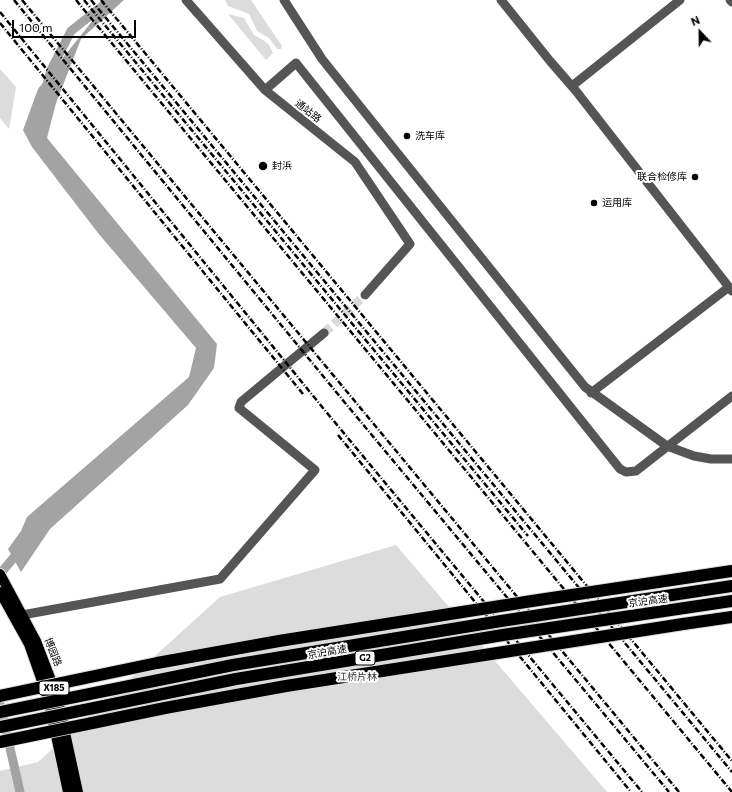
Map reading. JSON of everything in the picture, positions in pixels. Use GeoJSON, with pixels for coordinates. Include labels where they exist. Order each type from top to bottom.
{"type":"FeatureCollection","features":[{"type":"Feature","properties":{"kind":"highway","name":"京沪高速"},"geometry":{"type":"LineString","coordinates":[[0,696],[157,663],[279,641],[508,604],[732,571]]}},
{"type":"Feature","properties":{"kind":"highway","name":"京沪高速"},"geometry":{"type":"LineString","coordinates":[[0,712],[87,693],[248,662],[485,623],[732,586]]}},
{"type":"Feature","properties":{"kind":"highway","name":"京沪高速"},"geometry":{"type":"LineString","coordinates":[[0,727],[236,679],[503,635],[732,601]]}},
{"type":"Feature","properties":{"kind":"highway","name":"G2"},"geometry":{"type":"LineString","coordinates":[[0,742],[165,708],[294,685],[732,617]]}},
{"type":"Feature","properties":{"kind":"main road","name":"博园路"},"geometry":{"type":"LineString","coordinates":[[0,574],[4,594],[28,644],[48,698],[68,792]]}},
{"type":"Feature","properties":{"kind":"main road","name":"博园路"},"geometry":{"type":"LineString","coordinates":[[4,594],[22,615],[36,641],[57,696],[78,792]]}},
{"type":"Feature","properties":{"kind":"street","name":"通站路"},"geometry":{"type":"LineString","coordinates":[[186,0],[265,90],[355,162],[410,244],[365,295]]}},
{"type":"Feature","properties":{"kind":"street"},"geometry":{"type":"LineString","coordinates":[[284,0],[322,59],[584,387],[667,446],[694,456],[711,459],[732,459]]}},
{"type":"Feature","properties":{"kind":"street"},"geometry":{"type":"LineString","coordinates":[[502,0],[550,61],[572,86],[730,289],[591,393]]}},
{"type":"Feature","properties":{"kind":"street"},"geometry":{"type":"LineString","coordinates":[[572,86],[680,0]]}},
{"type":"Feature","properties":{"kind":"street"},"geometry":{"type":"LineString","coordinates":[[265,90],[296,63],[620,469],[626,472],[636,471],[732,396]]}},
{"type":"Feature","properties":{"kind":"street"},"geometry":{"type":"LineString","coordinates":[[22,615],[220,579],[315,470],[239,408],[241,402],[324,334]]}},
{"type":"Feature","properties":{"kind":"green space"},"geometry":{"type":"Polygon","coordinates":[[[225,0],[251,0],[282,46],[281,49],[277,49],[269,38],[257,31],[249,14],[228,6],[225,0]]]}},
{"type":"Feature","properties":{"kind":"green space"},"geometry":{"type":"Polygon","coordinates":[[[228,14],[244,18],[254,35],[269,45],[273,53],[266,60],[228,14]]]}},
{"type":"Feature","properties":{"kind":"green space"},"geometry":{"type":"Polygon","coordinates":[[[0,69],[16,87],[9,129],[0,118],[0,69]]]}},
{"type":"Feature","properties":{"kind":"green space","name":"江桥片林"},"geometry":{"type":"Polygon","coordinates":[[[396,545],[607,792],[0,792],[0,771],[38,762],[220,597],[396,545]]]}},
{"type":"Feature","properties":{"kind":"shaded area"},"geometry":{"type":"Polygon","coordinates":[[[109,0],[124,0],[81,39],[56,103],[47,138],[217,344],[214,368],[188,405],[50,529],[21,572],[8,549],[21,531],[27,517],[189,377],[196,348],[98,233],[32,147],[23,130],[38,89],[109,0]]]}},
{"type":"Feature","properties":{"kind":"waterway"},"geometry":{"type":"LineString","coordinates":[[47,85],[51,70],[71,31],[110,0]]}},
{"type":"Feature","properties":{"kind":"waterway"},"geometry":{"type":"LineString","coordinates":[[0,574],[20,550]]}},
{"type":"Feature","properties":{"kind":"waterway"},"geometry":{"type":"LineString","coordinates":[[0,704],[20,792]]}},
{"type":"Feature","properties":{"kind":"tunnel"},"geometry":{"type":"LineString","coordinates":[[324,333],[365,295]]}},
{"type":"Feature","properties":{"kind":"railway"},"geometry":{"type":"LineString","coordinates":[[14,0],[346,404],[669,792]]}},
{"type":"Feature","properties":{"kind":"railway"},"geometry":{"type":"LineString","coordinates":[[22,0],[679,792]]}},
{"type":"Feature","properties":{"kind":"railway"},"geometry":{"type":"LineString","coordinates":[[76,0],[732,792]]}},
{"type":"Feature","properties":{"kind":"railway"},"geometry":{"type":"LineString","coordinates":[[84,0],[528,536]]}},
{"type":"Feature","properties":{"kind":"railway"},"geometry":{"type":"LineString","coordinates":[[91,0],[732,772]]}},
{"type":"Feature","properties":{"kind":"railway"},"geometry":{"type":"LineString","coordinates":[[101,0],[732,761]]}},
{"type":"Feature","properties":{"kind":"railway"},"geometry":{"type":"LineString","coordinates":[[0,12],[323,408],[642,792]]}},
{"type":"Feature","properties":{"kind":"railway"},"geometry":{"type":"LineString","coordinates":[[0,23],[303,394]]}},
{"type":"Feature","properties":{"kind":"railway"},"geometry":{"type":"LineString","coordinates":[[338,435],[631,792]]}},
{"type":"Feature","properties":{"kind":"place","name":"洗车库"},"geometry":{"type":"Point","coordinates":[407,136]}},
{"type":"Feature","properties":{"kind":"place","name":"封浜"},"geometry":{"type":"Point","coordinates":[263,166]}},
{"type":"Feature","properties":{"kind":"place","name":"联合检修库"},"geometry":{"type":"Point","coordinates":[695,177]}},
{"type":"Feature","properties":{"kind":"place","name":"运用库"},"geometry":{"type":"Point","coordinates":[594,203]}}]}
